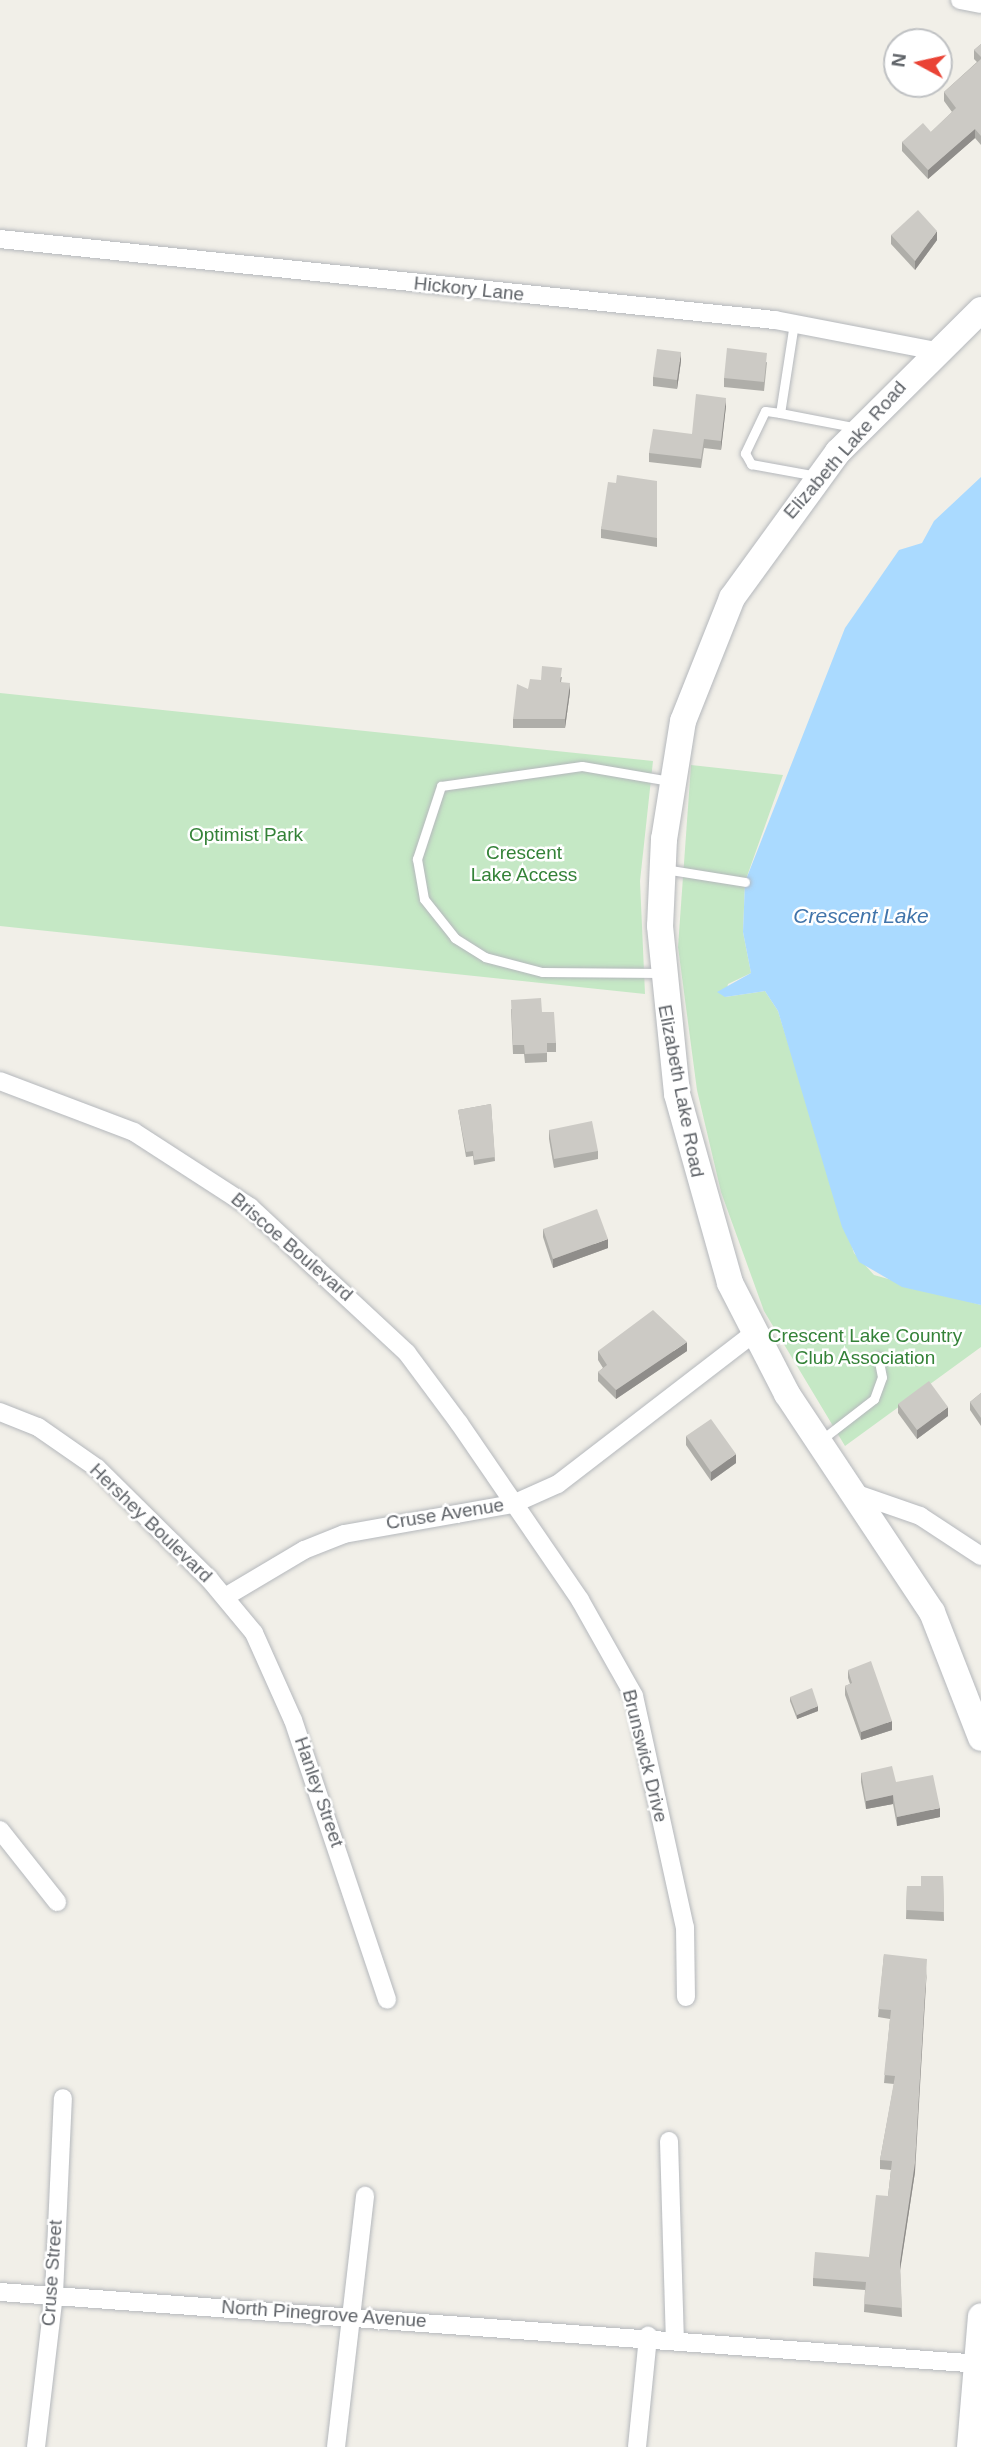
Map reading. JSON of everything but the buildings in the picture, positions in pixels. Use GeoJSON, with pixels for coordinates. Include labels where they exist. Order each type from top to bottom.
{"type":"FeatureCollection","features":[{"type":"Feature","properties":{"kind":"street"},"geometry":{"type":"LineString","coordinates":[[960,0],[981,4]]}},
{"type":"Feature","properties":{"kind":"street","name":"Hickory Lane"},"geometry":{"type":"LineString","coordinates":[[0,239],[794,323],[936,351]]}},
{"type":"Feature","properties":{"kind":"street","name":"Elizabeth Lake Road"},"geometry":{"type":"LineString","coordinates":[[981,310],[859,428],[817,477],[758,556],[721,620],[691,694],[671,781],[662,869],[662,973],[694,1171],[753,1334],[819,1441],[857,1494],[935,1618],[981,1738]]}},
{"type":"Feature","properties":{"kind":"street","name":"Briscoe Boulevard"},"geometry":{"type":"LineString","coordinates":[[0,1081],[134,1132],[250,1208],[407,1353],[513,1504]]}},
{"type":"Feature","properties":{"kind":"street","name":"Cruse Avenue"},"geometry":{"type":"LineString","coordinates":[[225,1597],[304,1550],[344,1534],[513,1504],[558,1483],[638,1428],[753,1334]]}},
{"type":"Feature","properties":{"kind":"street","name":"Hershey Boulevard"},"geometry":{"type":"LineString","coordinates":[[0,1412],[38,1427],[97,1468],[225,1597]]}},
{"type":"Feature","properties":{"kind":"street"},"geometry":{"type":"LineString","coordinates":[[857,1494],[920,1516],[981,1556]]}},
{"type":"Feature","properties":{"kind":"street","name":"Brunswick Drive"},"geometry":{"type":"LineString","coordinates":[[513,1504],[580,1600],[634,1696],[685,1927],[686,1997]]}},
{"type":"Feature","properties":{"kind":"street","name":"Hanley Street"},"geometry":{"type":"LineString","coordinates":[[225,1597],[254,1633],[293,1720],[387,2000]]}},
{"type":"Feature","properties":{"kind":"street"},"geometry":{"type":"LineString","coordinates":[[0,1830],[57,1902]]}},
{"type":"Feature","properties":{"kind":"street","name":"Cruse Street"},"geometry":{"type":"LineString","coordinates":[[36,2447],[54,2294],[63,2098]]}},
{"type":"Feature","properties":{"kind":"street"},"geometry":{"type":"LineString","coordinates":[[668,2141],[675,2338],[979,2364]]}},
{"type":"Feature","properties":{"kind":"street"},"geometry":{"type":"LineString","coordinates":[[336,2447],[365,2196]]}},
{"type":"Feature","properties":{"kind":"street","name":"North Pinegrove Avenue"},"geometry":{"type":"LineString","coordinates":[[0,2292],[675,2338]]}},
{"type":"Feature","properties":{"kind":"street"},"geometry":{"type":"LineString","coordinates":[[970,2447],[981,2316]]}},
{"type":"Feature","properties":{"kind":"street"},"geometry":{"type":"LineString","coordinates":[[637,2447],[648,2336]]}},
{"type":"Feature","properties":{"kind":"lane"},"geometry":{"type":"LineString","coordinates":[[780,413],[794,323]]}},
{"type":"Feature","properties":{"kind":"lane"},"geometry":{"type":"LineString","coordinates":[[817,477],[751,464],[746,453],[751,431],[765,411],[859,428]]}},
{"type":"Feature","properties":{"kind":"lane"},"geometry":{"type":"LineString","coordinates":[[662,973],[542,972],[485,957],[455,938],[424,899],[417,859],[441,786],[582,766],[671,781]]}},
{"type":"Feature","properties":{"kind":"lane"},"geometry":{"type":"LineString","coordinates":[[662,869],[745,883]]}},
{"type":"Feature","properties":{"kind":"lane"},"geometry":{"type":"LineString","coordinates":[[819,1441],[874,1399],[882,1377],[878,1356]]}},
{"type":"Feature","properties":{"kind":"green space","name":"Optimist Park"},"geometry":{"type":"Polygon","coordinates":[[[0,693],[653,761],[640,881],[645,994],[0,926],[0,693]]]}},
{"type":"Feature","properties":{"kind":"green space","name":"Crescent Lake Country Club Association"},"geometry":{"type":"Polygon","coordinates":[[[691,765],[783,775],[745,882],[743,932],[751,973],[728,984],[725,997],[765,991],[778,1011],[854,1253],[874,1275],[981,1305],[981,1347],[845,1446],[764,1311],[721,1192],[697,1090],[678,947],[691,765]]]}},
{"type":"Feature","properties":{"kind":"water","name":"Crescent Lake"},"geometry":{"type":"Polygon","coordinates":[[[981,477],[981,1305],[902,1287],[859,1262],[842,1227],[778,1011],[765,991],[725,997],[717,992],[751,973],[743,932],[745,882],[845,628],[899,550],[922,543],[934,521],[981,477]]]}},
{"type":"Feature","properties":{"kind":"park label","name":"Crescent Lake Access"},"geometry":{"type":"Point","coordinates":[524,864]}}]}
